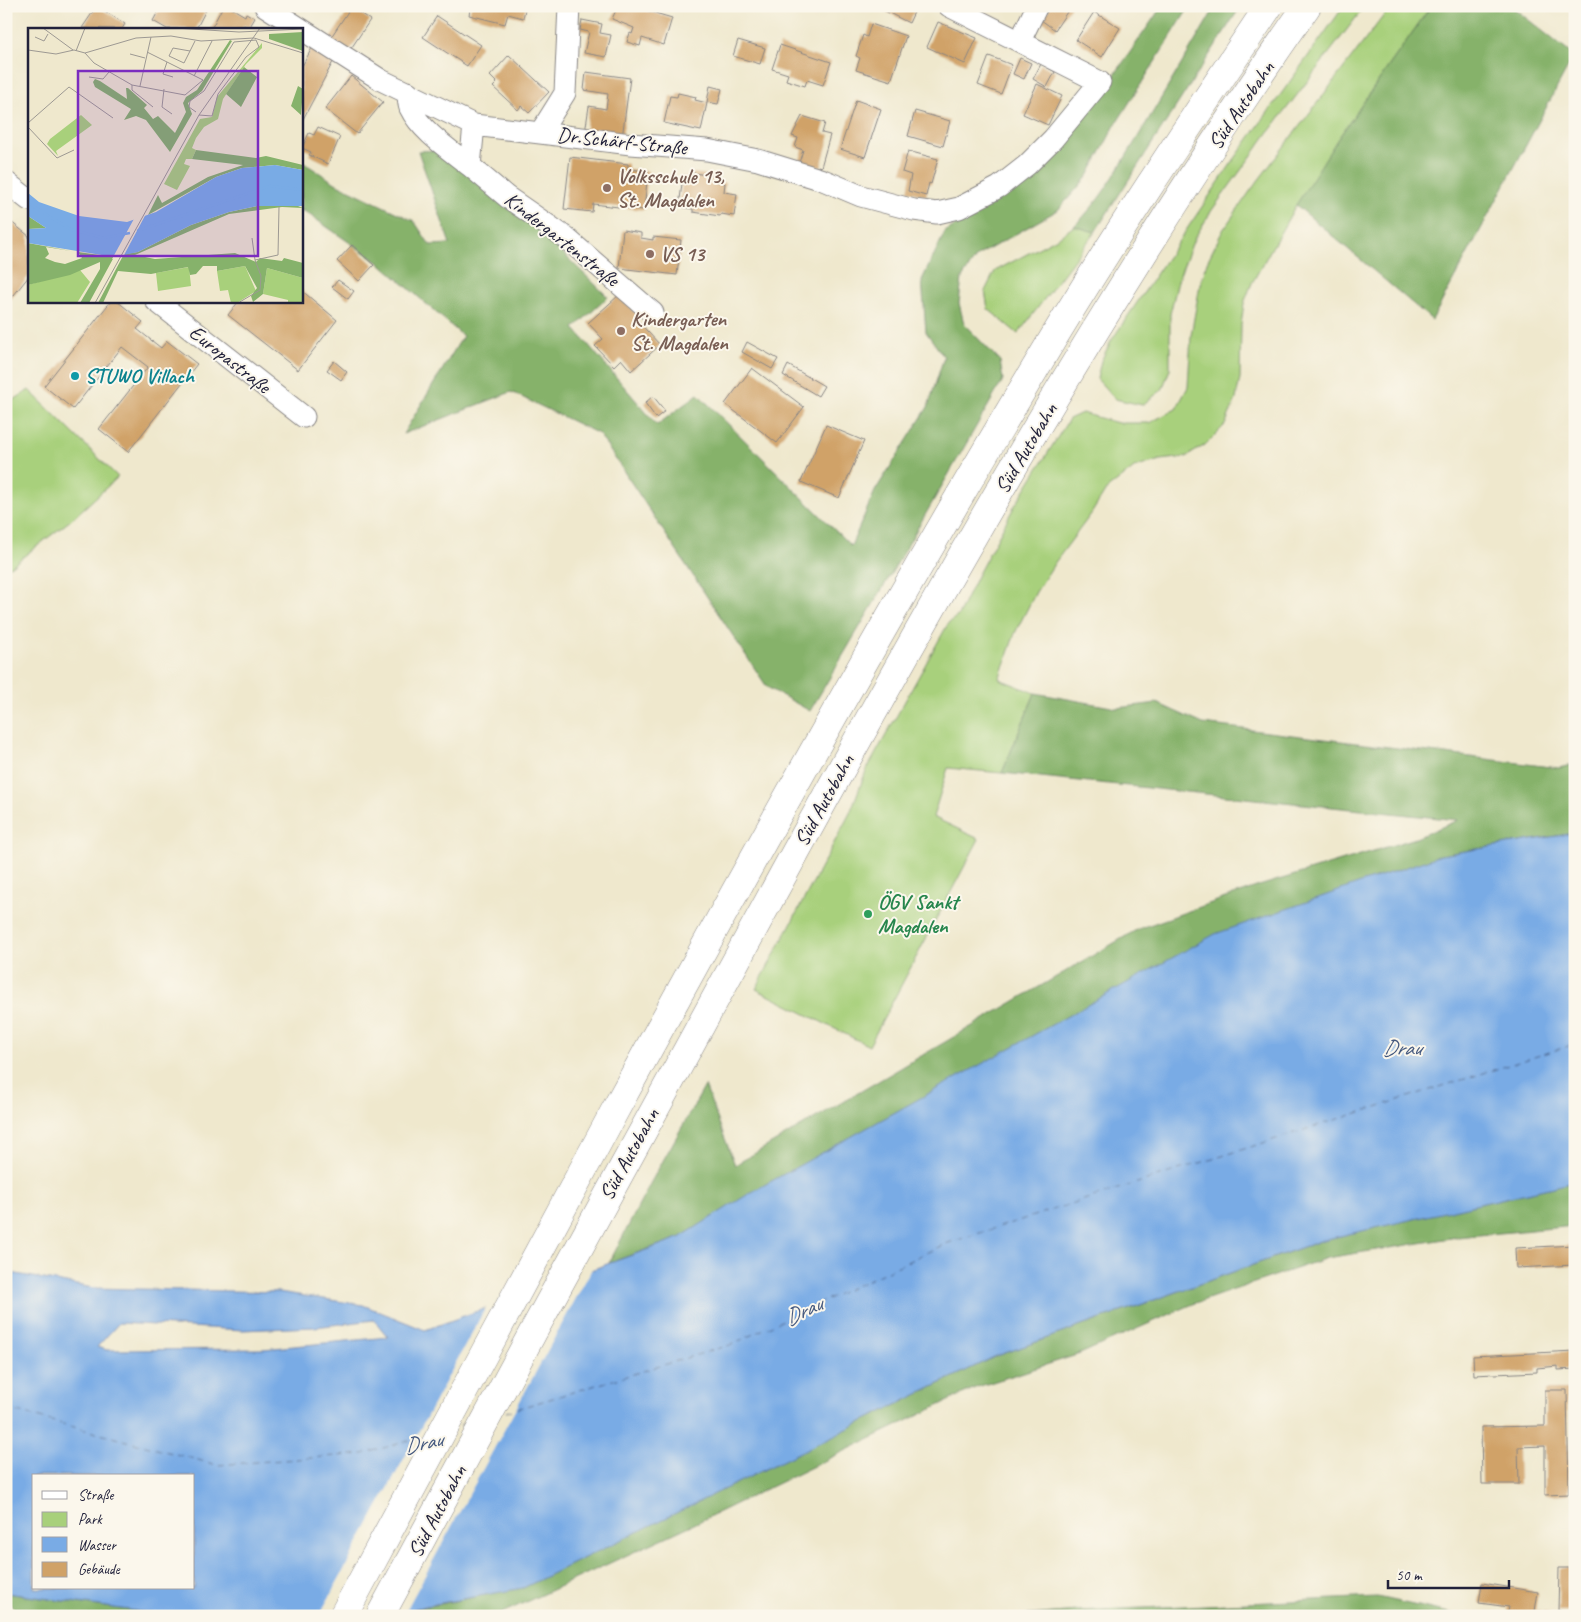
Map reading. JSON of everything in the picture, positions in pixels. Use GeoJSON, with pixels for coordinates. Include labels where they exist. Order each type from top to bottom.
{"type":"FeatureCollection","features":[{"type":"Feature","properties":{"kind":"highway","name":"Süd Autobahn"},"geometry":{"type":"LineString","coordinates":[[343,1616],[612,1116],[870,649],[1038,364],[1162,167],[1270,6]]}},
{"type":"Feature","properties":{"kind":"highway","name":"Süd Autobahn"},"geometry":{"type":"LineString","coordinates":[[380,1616],[638,1137],[914,638],[1064,384],[1186,187],[1308,6]]}},
{"type":"Feature","properties":{"kind":"street","name":"Dr.Schärf-Straße"},"geometry":{"type":"LineString","coordinates":[[265,6],[300,28]]}},
{"type":"Feature","properties":{"kind":"street"},"geometry":{"type":"LineString","coordinates":[[540,133],[565,93],[570,6]]}},
{"type":"Feature","properties":{"kind":"street"},"geometry":{"type":"LineString","coordinates":[[949,6],[1020,41],[1038,6]]}},
{"type":"Feature","properties":{"kind":"street","name":"Dr.Schärf-Straße"},"geometry":{"type":"LineString","coordinates":[[302,29],[382,80],[474,125],[631,144],[707,150],[758,160],[823,180],[861,196],[914,210],[937,213],[959,208],[999,187],[1020,171],[1053,139],[1100,82],[1020,41]]}},
{"type":"Feature","properties":{"kind":"street","name":"Kindergartenstraße"},"geometry":{"type":"LineString","coordinates":[[408,92],[410,107],[434,137],[507,197],[565,237],[654,313]]}},
{"type":"Feature","properties":{"kind":"street"},"geometry":{"type":"LineString","coordinates":[[470,166],[474,125]]}},
{"type":"Feature","properties":{"kind":"street"},"geometry":{"type":"LineString","coordinates":[[6,182],[28,199]]}},
{"type":"Feature","properties":{"kind":"street","name":"Europastraße"},"geometry":{"type":"LineString","coordinates":[[157,302],[304,417]]}},
{"type":"Feature","properties":{"kind":"green space"},"geometry":{"type":"Polygon","coordinates":[[[1162,6],[1190,6],[1114,127],[1088,176],[1058,210],[977,256],[962,278],[959,303],[964,324],[1000,361],[1003,380],[810,711],[767,687],[599,434],[511,392],[403,434],[463,336],[382,265],[302,211],[302,162],[337,184],[414,221],[430,245],[450,244],[418,151],[440,150],[542,233],[608,297],[574,328],[657,425],[698,394],[851,546],[875,491],[928,407],[944,357],[926,332],[922,280],[945,232],[1042,169],[1113,77],[1162,6]]]}},
{"type":"Feature","properties":{"kind":"green space"},"geometry":{"type":"Polygon","coordinates":[[[1216,6],[1241,6],[1095,232],[1074,226],[1099,198],[1113,177],[1216,6]]]}},
{"type":"Feature","properties":{"kind":"green space"},"geometry":{"type":"Polygon","coordinates":[[[1344,6],[1365,6],[1268,133],[1212,210],[1194,239],[1179,277],[1170,314],[1170,369],[1162,390],[1142,405],[1115,399],[1097,379],[1101,361],[1111,341],[1231,164],[1344,6]]]}},
{"type":"Feature","properties":{"kind":"green space"},"geometry":{"type":"Polygon","coordinates":[[[1391,6],[1431,6],[1337,140],[1306,192],[1296,205],[1252,283],[1244,303],[1241,325],[1240,378],[1236,399],[1225,425],[1205,445],[1186,457],[1160,460],[1134,468],[1106,490],[1036,592],[1015,633],[999,679],[1035,693],[1002,773],[948,768],[933,817],[979,839],[869,1046],[756,989],[850,813],[866,771],[949,622],[958,616],[1014,507],[1069,419],[1082,413],[1118,423],[1149,423],[1176,409],[1188,387],[1191,335],[1200,285],[1207,262],[1223,230],[1251,190],[1391,6]]]}},
{"type":"Feature","properties":{"kind":"green space"},"geometry":{"type":"Polygon","coordinates":[[[1431,6],[1511,6],[1574,56],[1432,320],[1296,205],[1337,140],[1431,6]]]}},
{"type":"Feature","properties":{"kind":"green space"},"geometry":{"type":"Polygon","coordinates":[[[1074,226],[1095,232],[1018,334],[988,309],[985,291],[995,271],[1059,237],[1074,226]]]}},
{"type":"Feature","properties":{"kind":"green space"},"geometry":{"type":"Polygon","coordinates":[[[29,390],[118,477],[71,520],[6,570],[6,405],[29,390]]]}},
{"type":"Feature","properties":{"kind":"green space"},"geometry":{"type":"Polygon","coordinates":[[[1035,693],[1117,708],[1157,703],[1203,724],[1559,768],[1575,764],[1575,833],[1441,855],[713,1218],[679,1238],[609,1263],[651,1182],[705,1086],[735,1165],[1138,929],[1259,886],[1416,838],[1458,820],[1002,773],[1035,693]]]}},
{"type":"Feature","properties":{"kind":"green space"},"geometry":{"type":"Polygon","coordinates":[[[1575,1182],[1575,1226],[1457,1237],[1327,1258],[1193,1304],[1080,1354],[977,1387],[694,1524],[500,1614],[500,1616],[404,1616],[406,1611],[523,1587],[994,1357],[1323,1240],[1575,1182]]]}},
{"type":"Feature","properties":{"kind":"green space"},"geometry":{"type":"Polygon","coordinates":[[[6,1593],[171,1616],[21,1616],[6,1599],[6,1593]]]}},
{"type":"Feature","properties":{"kind":"green space"},"geometry":{"type":"Polygon","coordinates":[[[1377,1597],[1463,1616],[1018,1616],[1077,1611],[1377,1597]]]}},
{"type":"Feature","properties":{"kind":"water","name":"Drau"},"geometry":{"type":"Polygon","coordinates":[[[1575,833],[1575,1182],[1323,1240],[994,1357],[523,1588],[425,1606],[388,1616],[171,1616],[6,1593],[6,1316],[8,1304],[6,1302],[6,1272],[93,1288],[279,1292],[363,1305],[425,1330],[679,1238],[750,1193],[1215,934],[1441,855],[1575,833]],[[374,1320],[315,1327],[243,1330],[119,1323],[97,1347],[107,1350],[263,1349],[388,1337],[374,1320]]]}},
{"type":"Feature","properties":{"kind":"pier"},"geometry":{"type":"Polygon","coordinates":[[[593,1267],[404,1614],[398,1616],[319,1616],[487,1305],[593,1267]]]}},
{"type":"Feature","properties":{"kind":"building"},"geometry":{"type":"Polygon","coordinates":[[[97,6],[125,24],[123,28],[82,28],[97,6]]]}},
{"type":"Feature","properties":{"kind":"building"},"geometry":{"type":"Polygon","coordinates":[[[161,6],[208,6],[197,28],[165,28],[153,21],[161,6]]]}},
{"type":"Feature","properties":{"kind":"building"},"geometry":{"type":"Polygon","coordinates":[[[223,6],[228,6],[245,16],[246,13],[255,18],[249,28],[244,25],[242,28],[212,28],[223,6]]]}},
{"type":"Feature","properties":{"kind":"building"},"geometry":{"type":"Polygon","coordinates":[[[471,6],[526,6],[523,18],[508,14],[505,24],[469,15],[471,6]]]}},
{"type":"Feature","properties":{"kind":"building"},"geometry":{"type":"Polygon","coordinates":[[[612,6],[646,6],[645,10],[672,18],[664,45],[642,38],[640,46],[627,42],[634,28],[612,19],[617,8],[612,6]]]}},
{"type":"Feature","properties":{"kind":"building"},"geometry":{"type":"Polygon","coordinates":[[[875,6],[906,6],[915,10],[909,23],[875,6]]]}},
{"type":"Feature","properties":{"kind":"building"},"geometry":{"type":"Polygon","coordinates":[[[1051,6],[1071,6],[1055,30],[1041,20],[1051,6]]]}},
{"type":"Feature","properties":{"kind":"building"},"geometry":{"type":"Polygon","coordinates":[[[351,7],[370,20],[348,53],[329,40],[351,7]]]}},
{"type":"Feature","properties":{"kind":"building"},"geometry":{"type":"Polygon","coordinates":[[[1094,12],[1120,28],[1102,57],[1076,40],[1094,12]]]}},
{"type":"Feature","properties":{"kind":"building"},"geometry":{"type":"Polygon","coordinates":[[[437,16],[481,45],[467,66],[423,37],[437,16]]]}},
{"type":"Feature","properties":{"kind":"building"},"geometry":{"type":"Polygon","coordinates":[[[582,20],[602,24],[600,33],[611,35],[606,57],[584,53],[589,32],[580,30],[582,20]]]}},
{"type":"Feature","properties":{"kind":"building"},"geometry":{"type":"Polygon","coordinates":[[[938,22],[977,38],[965,64],[927,47],[938,22]]]}},
{"type":"Feature","properties":{"kind":"building"},"geometry":{"type":"Polygon","coordinates":[[[871,24],[906,36],[891,81],[856,70],[860,58],[856,56],[863,35],[867,37],[871,24]]]}},
{"type":"Feature","properties":{"kind":"building"},"geometry":{"type":"Polygon","coordinates":[[[738,40],[765,48],[760,64],[733,56],[738,40]]]}},
{"type":"Feature","properties":{"kind":"building"},"geometry":{"type":"Polygon","coordinates":[[[780,45],[831,62],[823,85],[807,80],[805,86],[786,80],[788,74],[772,69],[780,45]]]}},
{"type":"Feature","properties":{"kind":"building"},"geometry":{"type":"Polygon","coordinates":[[[312,48],[334,60],[302,121],[302,66],[312,48]]]}},
{"type":"Feature","properties":{"kind":"building"},"geometry":{"type":"Polygon","coordinates":[[[509,55],[549,92],[529,113],[521,106],[518,110],[493,87],[497,83],[490,76],[509,55]]]}},
{"type":"Feature","properties":{"kind":"building"},"geometry":{"type":"Polygon","coordinates":[[[989,56],[1012,65],[1001,94],[978,85],[989,56]]]}},
{"type":"Feature","properties":{"kind":"building"},"geometry":{"type":"Polygon","coordinates":[[[1020,58],[1031,63],[1024,79],[1013,74],[1020,58]]]}},
{"type":"Feature","properties":{"kind":"building"},"geometry":{"type":"Polygon","coordinates":[[[1041,64],[1055,72],[1047,87],[1033,79],[1041,64]]]}},
{"type":"Feature","properties":{"kind":"building"},"geometry":{"type":"Polygon","coordinates":[[[586,72],[630,78],[622,138],[585,133],[589,106],[606,109],[608,94],[584,90],[586,72]]]}},
{"type":"Feature","properties":{"kind":"building"},"geometry":{"type":"Polygon","coordinates":[[[351,76],[383,102],[357,134],[325,109],[351,76]]]}},
{"type":"Feature","properties":{"kind":"building"},"geometry":{"type":"Polygon","coordinates":[[[1037,84],[1062,96],[1048,125],[1023,114],[1037,84]]]}},
{"type":"Feature","properties":{"kind":"building"},"geometry":{"type":"Polygon","coordinates":[[[710,86],[722,89],[718,104],[707,102],[710,86]]]}},
{"type":"Feature","properties":{"kind":"building"},"geometry":{"type":"Polygon","coordinates":[[[678,93],[696,97],[695,100],[707,103],[701,131],[664,123],[670,96],[677,97],[678,93]]]}},
{"type":"Feature","properties":{"kind":"building"},"geometry":{"type":"Polygon","coordinates":[[[856,100],[881,109],[865,157],[840,149],[856,100]]]}},
{"type":"Feature","properties":{"kind":"building"},"geometry":{"type":"Polygon","coordinates":[[[915,111],[950,121],[943,146],[908,136],[915,111]]]}},
{"type":"Feature","properties":{"kind":"building"},"geometry":{"type":"Polygon","coordinates":[[[802,116],[825,123],[822,133],[830,135],[821,167],[818,166],[816,172],[798,166],[803,150],[795,147],[798,138],[792,136],[802,116]]]}},
{"type":"Feature","properties":{"kind":"building"},"geometry":{"type":"Polygon","coordinates":[[[318,127],[340,137],[328,164],[309,155],[311,152],[302,148],[309,133],[314,135],[318,127]]]}},
{"type":"Feature","properties":{"kind":"building"},"geometry":{"type":"Polygon","coordinates":[[[908,151],[938,159],[926,196],[908,191],[911,175],[902,172],[908,151]]]}},
{"type":"Feature","properties":{"kind":"building","name":"Volksschule 13, St. Magdalen"},"geometry":{"type":"Polygon","coordinates":[[[570,157],[628,164],[628,169],[648,171],[644,210],[593,204],[592,212],[564,209],[570,157]]]}},
{"type":"Feature","properties":{"kind":"building"},"geometry":{"type":"Polygon","coordinates":[[[693,173],[715,176],[714,181],[725,183],[724,192],[737,194],[734,216],[693,212],[693,209],[679,207],[683,176],[692,178],[693,173]]]}},
{"type":"Feature","properties":{"kind":"building"},"geometry":{"type":"Polygon","coordinates":[[[6,218],[28,235],[28,277],[6,305],[6,218]]]}},
{"type":"Feature","properties":{"kind":"building","name":"VS 13"},"geometry":{"type":"Polygon","coordinates":[[[623,230],[641,233],[641,238],[653,240],[653,237],[681,240],[677,275],[619,268],[623,230]]]}},
{"type":"Feature","properties":{"kind":"building"},"geometry":{"type":"Polygon","coordinates":[[[352,245],[374,265],[359,281],[337,261],[352,245]]]}},
{"type":"Feature","properties":{"kind":"building"},"geometry":{"type":"Polygon","coordinates":[[[338,280],[354,291],[348,299],[332,287],[338,280]]]}},
{"type":"Feature","properties":{"kind":"building"},"geometry":{"type":"Polygon","coordinates":[[[302,291],[337,320],[298,370],[228,315],[238,302],[302,302],[302,291]]]}},
{"type":"Feature","properties":{"kind":"building","name":"Kindergarten St. Magdalen"},"geometry":{"type":"Polygon","coordinates":[[[619,295],[639,316],[636,319],[660,345],[631,371],[621,359],[614,366],[595,346],[603,339],[588,323],[619,295]]]}},
{"type":"Feature","properties":{"kind":"building","name":"STUWO Villach"},"geometry":{"type":"Polygon","coordinates":[[[110,302],[118,302],[143,322],[137,329],[161,348],[167,341],[197,364],[128,452],[99,429],[148,367],[122,347],[73,409],[44,386],[110,302]]]}},
{"type":"Feature","properties":{"kind":"building"},"geometry":{"type":"Polygon","coordinates":[[[747,342],[778,359],[772,369],[742,352],[747,342]]]}},
{"type":"Feature","properties":{"kind":"building"},"geometry":{"type":"Polygon","coordinates":[[[334,361],[347,372],[341,380],[327,370],[334,361]]]}},
{"type":"Feature","properties":{"kind":"building"},"geometry":{"type":"Polygon","coordinates":[[[788,365],[824,386],[818,396],[783,375],[788,365]]]}},
{"type":"Feature","properties":{"kind":"building"},"geometry":{"type":"Polygon","coordinates":[[[752,368],[804,407],[777,443],[725,404],[752,368]]]}},
{"type":"Feature","properties":{"kind":"building"},"geometry":{"type":"Polygon","coordinates":[[[653,396],[665,411],[656,418],[645,403],[653,396]]]}},
{"type":"Feature","properties":{"kind":"building"},"geometry":{"type":"Polygon","coordinates":[[[826,425],[864,441],[839,498],[801,482],[826,425]]]}},
{"type":"Feature","properties":{"kind":"building"},"geometry":{"type":"Polygon","coordinates":[[[1575,1245],[1575,1265],[1516,1268],[1515,1248],[1575,1245]]]}},
{"type":"Feature","properties":{"kind":"building"},"geometry":{"type":"Polygon","coordinates":[[[1575,1351],[1575,1369],[1558,1370],[1558,1366],[1537,1368],[1537,1372],[1474,1375],[1473,1356],[1575,1351]]]}},
{"type":"Feature","properties":{"kind":"building"},"geometry":{"type":"Polygon","coordinates":[[[1545,1390],[1567,1390],[1569,1494],[1545,1495],[1545,1446],[1518,1447],[1519,1484],[1482,1484],[1481,1427],[1545,1426],[1545,1390]]]}},
{"type":"Feature","properties":{"kind":"building"},"geometry":{"type":"Polygon","coordinates":[[[1559,1568],[1575,1568],[1575,1611],[1558,1611],[1559,1568]]]}},
{"type":"Feature","properties":{"kind":"building"},"geometry":{"type":"Polygon","coordinates":[[[1482,1583],[1538,1592],[1535,1611],[1550,1613],[1549,1616],[1507,1616],[1509,1607],[1479,1603],[1482,1583]]]}},
{"type":"Feature","properties":{"kind":"ferry route"},"geometry":{"type":"LineString","coordinates":[[506,1412],[730,1345],[945,1244],[1575,1044]]}},
{"type":"Feature","properties":{"kind":"ferry route"},"geometry":{"type":"LineString","coordinates":[[6,1409],[217,1465],[363,1454],[425,1436]]}},
{"type":"Feature","properties":{"kind":"ferry route"},"geometry":{"type":"LineString","coordinates":[[460,1425],[468,1423]]}},
{"type":"Feature","properties":{"kind":"place","name":"Volksschule 13, St. Magdalen"},"geometry":{"type":"Point","coordinates":[607,188]}},
{"type":"Feature","properties":{"kind":"place","name":"VS 13"},"geometry":{"type":"Point","coordinates":[650,254]}},
{"type":"Feature","properties":{"kind":"place","name":"Kindergarten St. Magdalen"},"geometry":{"type":"Point","coordinates":[621,331]}},
{"type":"Feature","properties":{"kind":"place","name":"STUWO Villach"},"geometry":{"type":"Point","coordinates":[75,376]}},
{"type":"Feature","properties":{"kind":"place","name":"ÖGV Sankt Magdalen"},"geometry":{"type":"Point","coordinates":[868,914]}}]}
